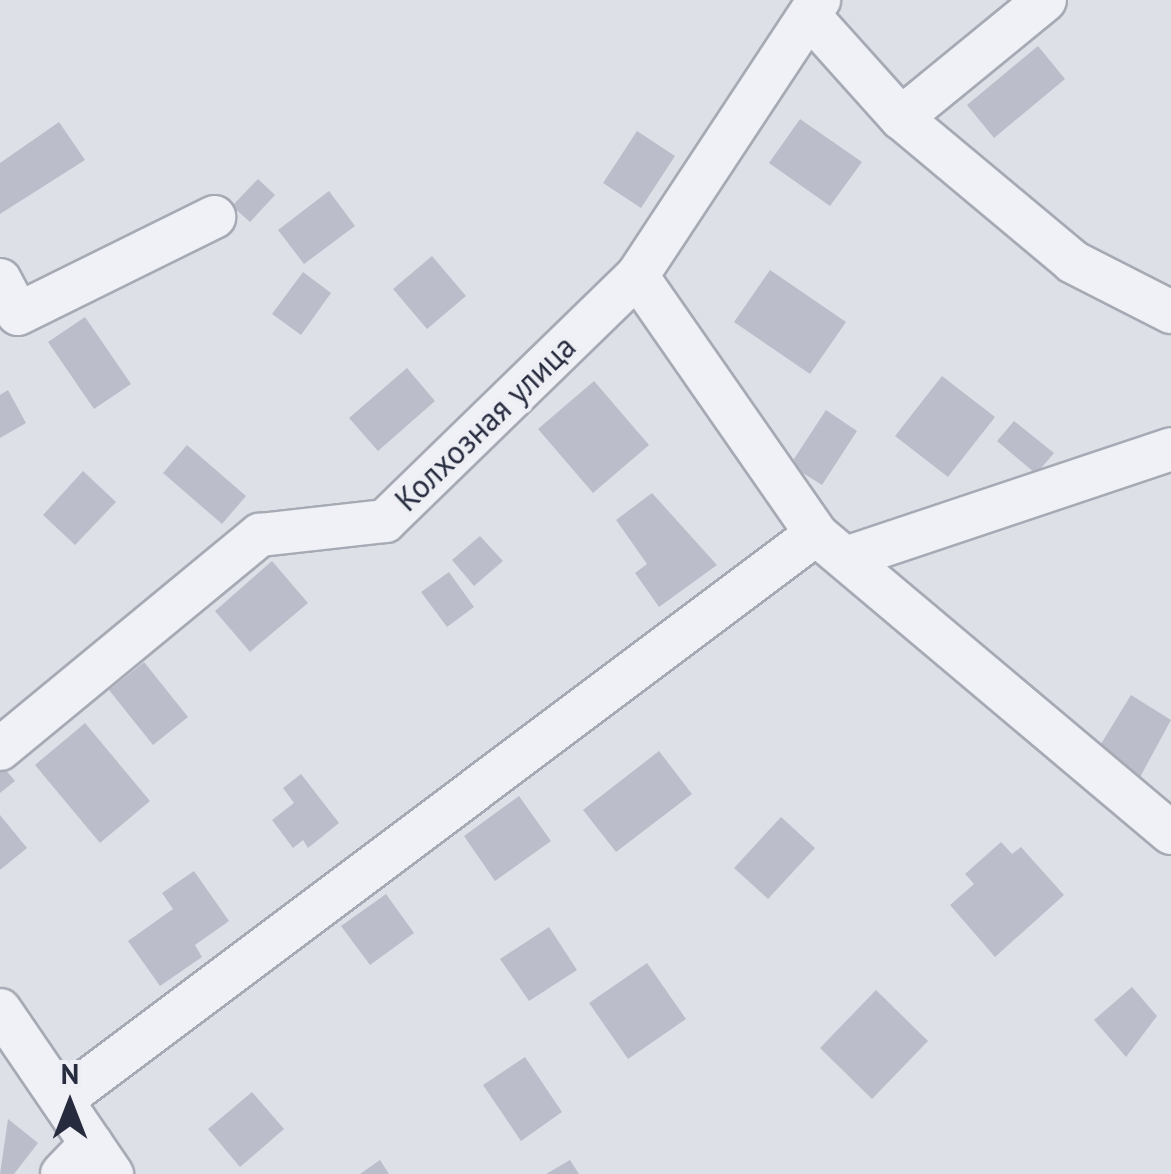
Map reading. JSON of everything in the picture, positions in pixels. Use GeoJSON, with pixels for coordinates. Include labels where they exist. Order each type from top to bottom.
{"type":"FeatureCollection","features":[{"type":"Feature","properties":{"kind":"street"},"geometry":{"type":"LineString","coordinates":[[901,118],[1044,0]]}},
{"type":"Feature","properties":{"kind":"street"},"geometry":{"type":"LineString","coordinates":[[816,10],[901,118],[1073,262],[1171,312]]}},
{"type":"Feature","properties":{"kind":"street","name":"Колхозная улица"},"geometry":{"type":"LineString","coordinates":[[0,750],[260,535],[385,522],[637,276],[816,10]]}},
{"type":"Feature","properties":{"kind":"street"},"geometry":{"type":"LineString","coordinates":[[0,280],[18,314],[214,217]]}},
{"type":"Feature","properties":{"kind":"street"},"geometry":{"type":"LineString","coordinates":[[637,276],[831,546],[1171,833]]}},
{"type":"Feature","properties":{"kind":"street"},"geometry":{"type":"LineString","coordinates":[[63,1100],[831,546],[1171,449]]}},
{"type":"Feature","properties":{"kind":"street"},"geometry":{"type":"LineString","coordinates":[[0,1010],[63,1100],[89,1164]]}},
{"type":"Feature","properties":{"kind":"building"},"geometry":{"type":"Polygon","coordinates":[[[1038,46],[1065,79],[994,138],[967,105],[1038,46]]]}},
{"type":"Feature","properties":{"kind":"building"},"geometry":{"type":"Polygon","coordinates":[[[800,119],[862,162],[830,206],[769,163],[800,119]]]}},
{"type":"Feature","properties":{"kind":"building"},"geometry":{"type":"Polygon","coordinates":[[[59,122],[85,160],[0,214],[0,163],[59,122]]]}},
{"type":"Feature","properties":{"kind":"building"},"geometry":{"type":"Polygon","coordinates":[[[637,131],[675,156],[641,208],[603,183],[637,131]]]}},
{"type":"Feature","properties":{"kind":"building"},"geometry":{"type":"Polygon","coordinates":[[[258,179],[275,195],[250,222],[232,206],[258,179]]]}},
{"type":"Feature","properties":{"kind":"building"},"geometry":{"type":"Polygon","coordinates":[[[329,191],[355,226],[304,264],[278,230],[329,191]]]}},
{"type":"Feature","properties":{"kind":"building"},"geometry":{"type":"Polygon","coordinates":[[[432,256],[466,296],[427,329],[393,289],[432,256]]]}},
{"type":"Feature","properties":{"kind":"building"},"geometry":{"type":"Polygon","coordinates":[[[770,270],[846,322],[810,374],[734,322],[770,270]]]}},
{"type":"Feature","properties":{"kind":"building"},"geometry":{"type":"Polygon","coordinates":[[[303,272],[331,293],[301,335],[272,314],[303,272]]]}},
{"type":"Feature","properties":{"kind":"building"},"geometry":{"type":"Polygon","coordinates":[[[85,317],[131,384],[94,409],[48,342],[85,317]]]}},
{"type":"Feature","properties":{"kind":"building"},"geometry":{"type":"Polygon","coordinates":[[[407,368],[435,401],[378,451],[349,418],[407,368]]]}},
{"type":"Feature","properties":{"kind":"building"},"geometry":{"type":"Polygon","coordinates":[[[942,376],[995,417],[948,477],[895,436],[942,376]]]}},
{"type":"Feature","properties":{"kind":"building"},"geometry":{"type":"Polygon","coordinates":[[[594,381],[649,445],[593,493],[538,429],[594,381]]]}},
{"type":"Feature","properties":{"kind":"building"},"geometry":{"type":"Polygon","coordinates":[[[8,390],[26,423],[0,438],[0,395],[8,390]]]}},
{"type":"Feature","properties":{"kind":"building"},"geometry":{"type":"Polygon","coordinates":[[[826,410],[857,431],[822,485],[790,465],[826,410]]]}},
{"type":"Feature","properties":{"kind":"building"},"geometry":{"type":"Polygon","coordinates":[[[1014,421],[1054,453],[1036,474],[997,441],[1014,421]]]}},
{"type":"Feature","properties":{"kind":"building"},"geometry":{"type":"Polygon","coordinates":[[[187,445],[246,496],[222,524],[163,473],[187,445]]]}},
{"type":"Feature","properties":{"kind":"building"},"geometry":{"type":"Polygon","coordinates":[[[83,471],[116,502],[75,545],[43,515],[83,471]]]}},
{"type":"Feature","properties":{"kind":"building"},"geometry":{"type":"Polygon","coordinates":[[[652,493],[717,565],[659,607],[635,573],[647,564],[616,520],[652,493]]]}},
{"type":"Feature","properties":{"kind":"building"},"geometry":{"type":"Polygon","coordinates":[[[480,536],[503,561],[474,586],[452,560],[480,536]]]}},
{"type":"Feature","properties":{"kind":"building"},"geometry":{"type":"Polygon","coordinates":[[[272,561],[308,603],[250,652],[215,611],[272,561]]]}},
{"type":"Feature","properties":{"kind":"building"},"geometry":{"type":"Polygon","coordinates":[[[449,572],[474,607],[447,627],[421,592],[449,572]]]}},
{"type":"Feature","properties":{"kind":"building"},"geometry":{"type":"Polygon","coordinates":[[[144,662],[188,717],[153,745],[109,690],[144,662]]]}},
{"type":"Feature","properties":{"kind":"building"},"geometry":{"type":"Polygon","coordinates":[[[1131,695],[1171,720],[1139,779],[1096,752],[1131,695]]]}},
{"type":"Feature","properties":{"kind":"building"},"geometry":{"type":"Polygon","coordinates":[[[85,723],[150,801],[100,843],[35,765],[85,723]]]}},
{"type":"Feature","properties":{"kind":"building"},"geometry":{"type":"Polygon","coordinates":[[[659,751],[692,794],[616,852],[583,810],[659,751]]]}},
{"type":"Feature","properties":{"kind":"building"},"geometry":{"type":"Polygon","coordinates":[[[0,763],[15,781],[0,793],[0,763]]]}},
{"type":"Feature","properties":{"kind":"building"},"geometry":{"type":"Polygon","coordinates":[[[301,774],[339,823],[308,848],[303,840],[293,848],[272,820],[294,803],[283,788],[301,774]]]}},
{"type":"Feature","properties":{"kind":"building"},"geometry":{"type":"Polygon","coordinates":[[[519,796],[551,841],[495,881],[464,836],[519,796]]]}},
{"type":"Feature","properties":{"kind":"building"},"geometry":{"type":"Polygon","coordinates":[[[0,815],[27,848],[0,870],[0,815]]]}},
{"type":"Feature","properties":{"kind":"building"},"geometry":{"type":"Polygon","coordinates":[[[781,817],[815,848],[768,899],[734,868],[781,817]]]}},
{"type":"Feature","properties":{"kind":"building"},"geometry":{"type":"Polygon","coordinates":[[[1001,842],[1012,854],[1021,847],[1064,895],[995,957],[950,905],[974,884],[965,874],[1001,842]]]}},
{"type":"Feature","properties":{"kind":"building"},"geometry":{"type":"Polygon","coordinates":[[[194,871],[229,921],[195,945],[202,957],[160,986],[128,941],[173,909],[162,893],[194,871]]]}},
{"type":"Feature","properties":{"kind":"building"},"geometry":{"type":"Polygon","coordinates":[[[386,894],[414,933],[370,965],[341,926],[386,894]]]}},
{"type":"Feature","properties":{"kind":"building"},"geometry":{"type":"Polygon","coordinates":[[[549,927],[577,970],[529,1001],[500,959],[549,927]]]}},
{"type":"Feature","properties":{"kind":"building"},"geometry":{"type":"Polygon","coordinates":[[[647,963],[686,1019],[628,1059],[589,1003],[647,963]]]}},
{"type":"Feature","properties":{"kind":"building"},"geometry":{"type":"Polygon","coordinates":[[[1132,987],[1157,1016],[1126,1057],[1094,1020],[1132,987]]]}},
{"type":"Feature","properties":{"kind":"building"},"geometry":{"type":"Polygon","coordinates":[[[876,990],[928,1041],[872,1099],[820,1048],[876,990]]]}},
{"type":"Feature","properties":{"kind":"building"},"geometry":{"type":"Polygon","coordinates":[[[525,1057],[562,1112],[521,1141],[483,1085],[525,1057]]]}},
{"type":"Feature","properties":{"kind":"building"},"geometry":{"type":"Polygon","coordinates":[[[252,1092],[284,1129],[240,1167],[208,1129],[252,1092]]]}},
{"type":"Feature","properties":{"kind":"building"},"geometry":{"type":"Polygon","coordinates":[[[8,1119],[38,1143],[14,1174],[0,1174],[8,1119]]]}},
{"type":"Feature","properties":{"kind":"building"},"geometry":{"type":"Polygon","coordinates":[[[380,1160],[389,1174],[360,1174],[380,1160]]]}},
{"type":"Feature","properties":{"kind":"building"},"geometry":{"type":"Polygon","coordinates":[[[570,1160],[579,1174],[546,1174],[570,1160]]]}}]}
